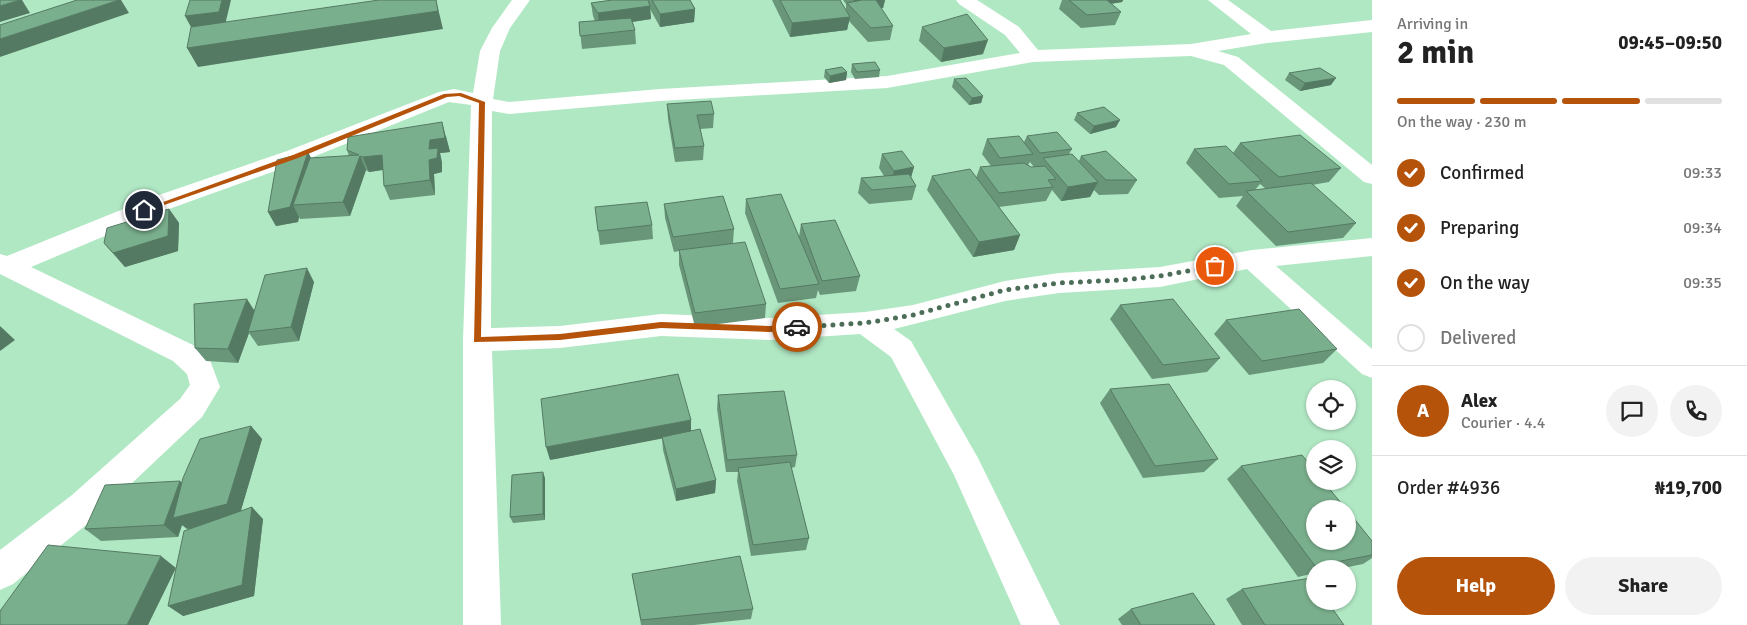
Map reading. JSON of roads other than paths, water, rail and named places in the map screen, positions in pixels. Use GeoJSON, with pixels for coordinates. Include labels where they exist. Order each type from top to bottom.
{"type":"FeatureCollection","features":[{"type":"Feature","properties":{"kind":"street"},"geometry":{"type":"LineString","coordinates":[[482,625],[477,340],[482,102],[490,51],[501,28],[521,0]]}},
{"type":"Feature","properties":{"kind":"street"},"geometry":{"type":"LineString","coordinates":[[966,0],[1012,31],[1033,56]]}},
{"type":"Feature","properties":{"kind":"street"},"geometry":{"type":"LineString","coordinates":[[1217,0],[1267,37]]}},
{"type":"Feature","properties":{"kind":"street"},"geometry":{"type":"LineString","coordinates":[[4,264],[144,210],[295,156],[446,96],[459,94],[495,108],[509,108],[660,95],[887,82],[1033,56],[1191,50],[1267,37],[1372,26]]}},
{"type":"Feature","properties":{"kind":"street"},"geometry":{"type":"LineString","coordinates":[[1231,61],[1240,42]]}},
{"type":"Feature","properties":{"kind":"street"},"geometry":{"type":"LineString","coordinates":[[1191,50],[1231,61],[1372,177]]}},
{"type":"Feature","properties":{"kind":"street"},"geometry":{"type":"LineString","coordinates":[[477,340],[560,337],[661,325],[769,329],[865,323],[913,315],[1005,290],[1059,283],[1160,276],[1252,259],[1372,247]]}},
{"type":"Feature","properties":{"kind":"street"},"geometry":{"type":"LineString","coordinates":[[1252,259],[1372,366]]}},
{"type":"Feature","properties":{"kind":"street"},"geometry":{"type":"LineString","coordinates":[[0,572],[84,506],[191,408],[205,387],[200,368],[183,353],[4,264]]}},
{"type":"Feature","properties":{"kind":"street"},"geometry":{"type":"LineString","coordinates":[[902,349],[913,315]]}},
{"type":"Feature","properties":{"kind":"street"},"geometry":{"type":"LineString","coordinates":[[865,323],[902,349],[967,468],[1040,625]]}}]}
